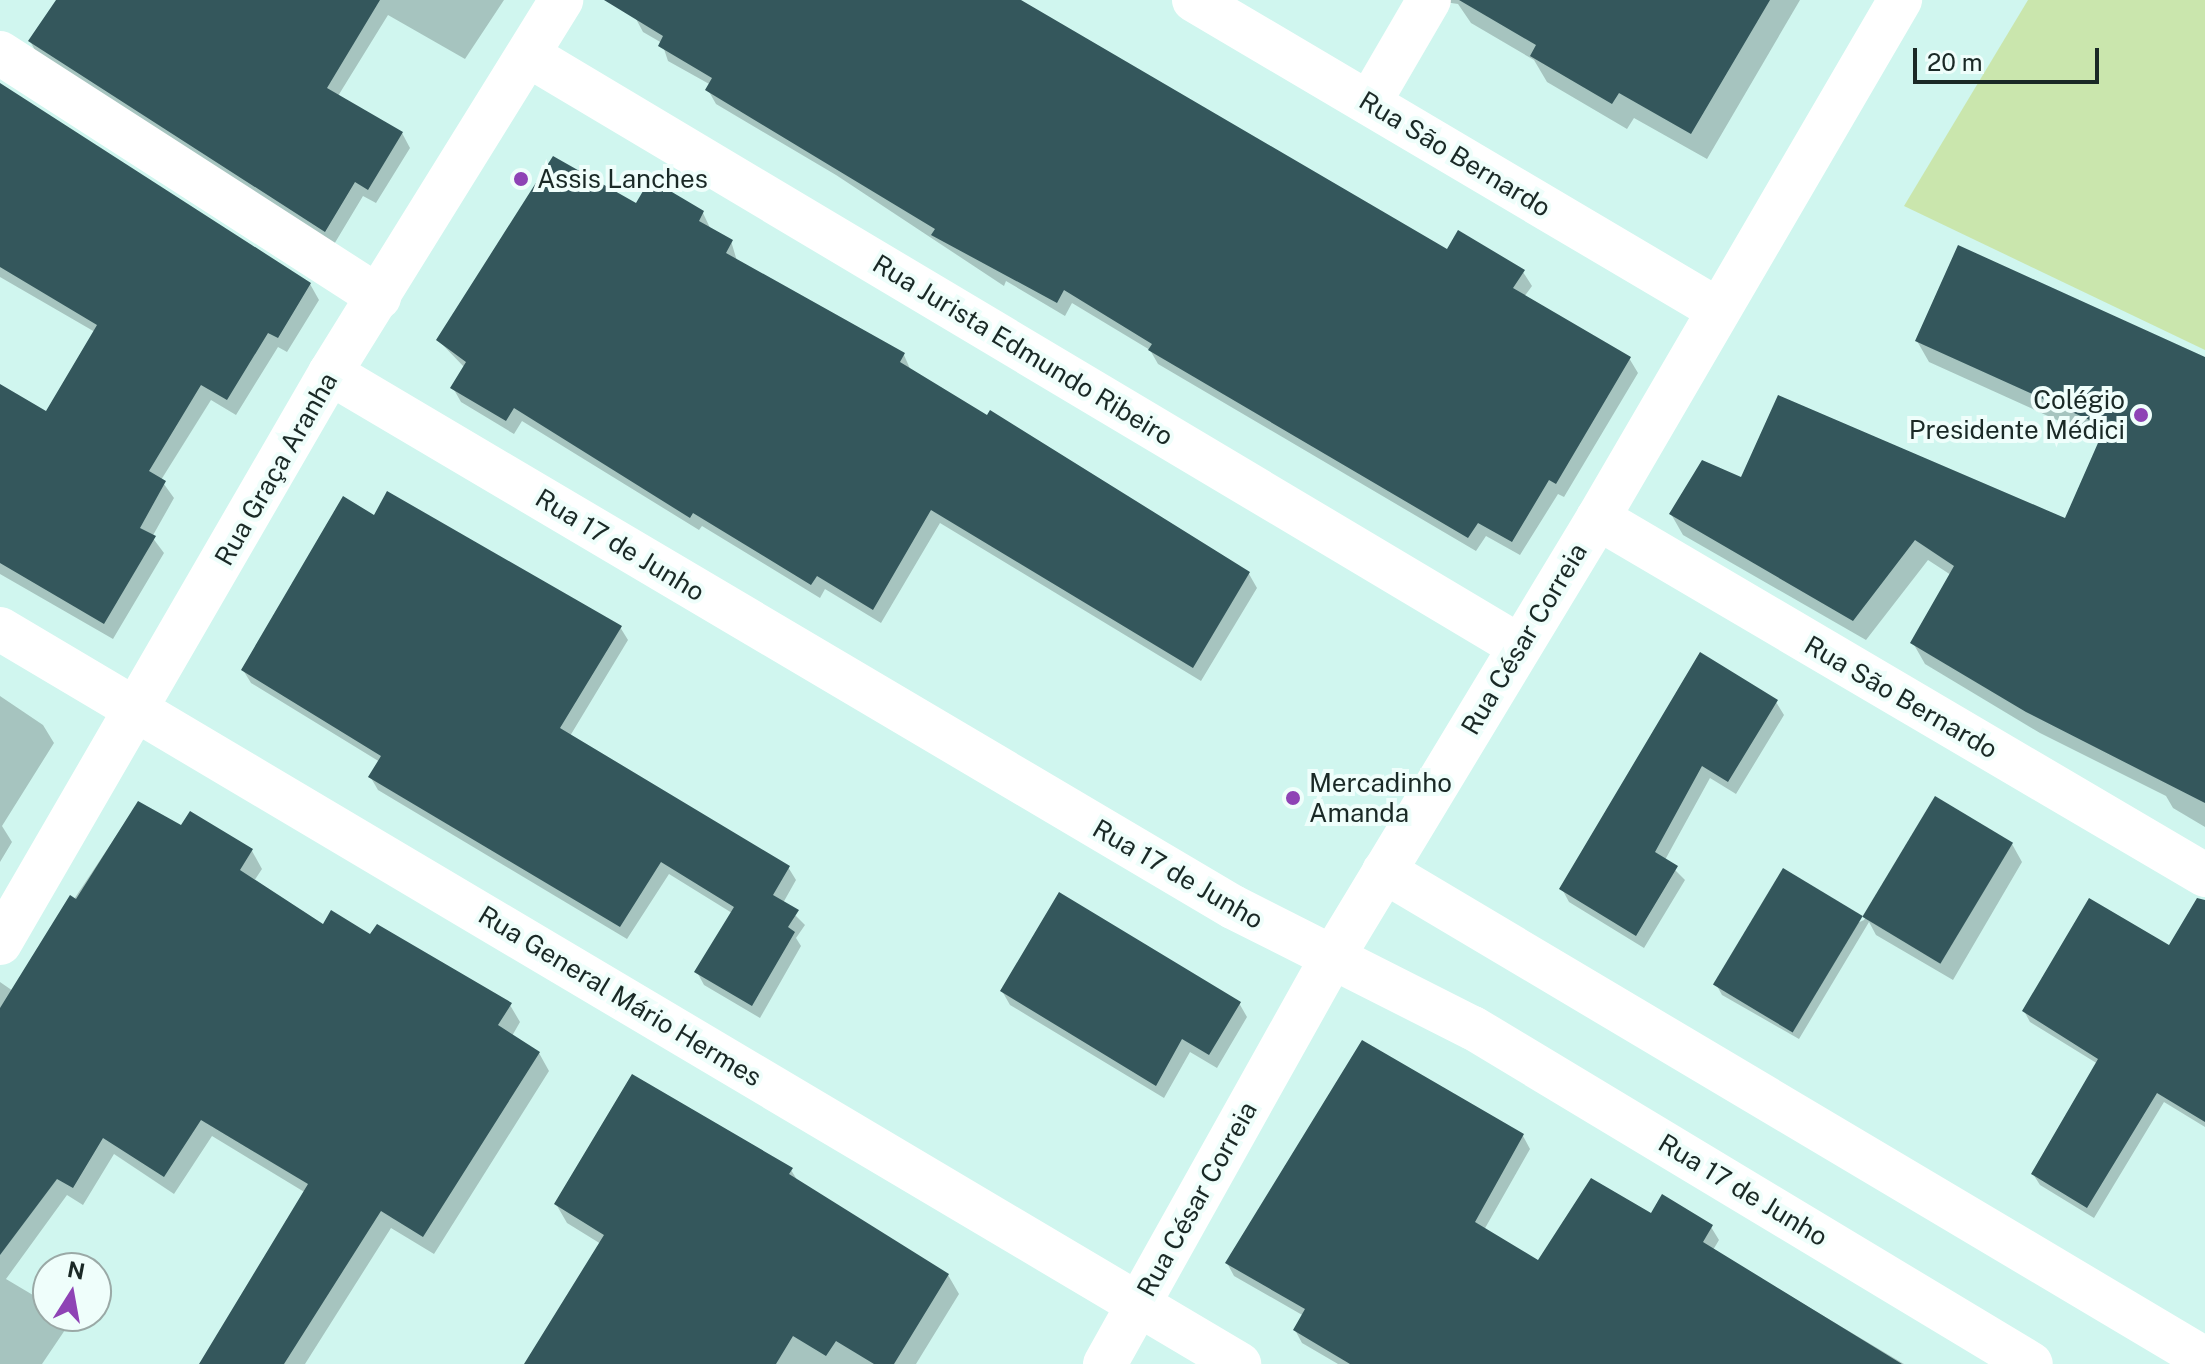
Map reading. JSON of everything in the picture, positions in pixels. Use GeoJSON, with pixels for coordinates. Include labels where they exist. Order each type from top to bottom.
{"type":"FeatureCollection","features":[{"type":"Feature","properties":{"kind":"street","name":"Rua Graça Aranha"},"geometry":{"type":"LineString","coordinates":[[0,943],[138,710],[330,373],[561,0]]}},
{"type":"Feature","properties":{"kind":"street","name":"Rua São Bernardo"},"geometry":{"type":"LineString","coordinates":[[1194,0],[1715,308]]}},
{"type":"Feature","properties":{"kind":"street"},"geometry":{"type":"LineString","coordinates":[[1369,103],[1429,0]]}},
{"type":"Feature","properties":{"kind":"street","name":"Rua César Correia"},"geometry":{"type":"LineString","coordinates":[[1105,1364],[1331,960],[1598,518],[1715,308],[1900,0]]}},
{"type":"Feature","properties":{"kind":"street"},"geometry":{"type":"LineString","coordinates":[[0,53],[379,297]]}},
{"type":"Feature","properties":{"kind":"street","name":"Rua Jurista Edmundo Ribeiro"},"geometry":{"type":"LineString","coordinates":[[528,55],[1519,646]]}},
{"type":"Feature","properties":{"kind":"street","name":"Rua 17 de Junho"},"geometry":{"type":"LineString","coordinates":[[330,373],[1331,960],[1473,1028],[2031,1364]]}},
{"type":"Feature","properties":{"kind":"street","name":"Rua São Bernardo"},"geometry":{"type":"LineString","coordinates":[[1598,518],[2205,875]]}},
{"type":"Feature","properties":{"kind":"street","name":"Rua General Mário Hermes"},"geometry":{"type":"LineString","coordinates":[[0,629],[1239,1364]]}},
{"type":"Feature","properties":{"kind":"street"},"geometry":{"type":"LineString","coordinates":[[1384,871],[2205,1359]]}},
{"type":"Feature","properties":{"kind":"green space"},"geometry":{"type":"Polygon","coordinates":[[[2028,0],[2205,0],[2205,350],[1904,206],[2028,0]]]}},
{"type":"Feature","properties":{"kind":"building"},"geometry":{"type":"Polygon","coordinates":[[[56,0],[380,0],[327,88],[403,132],[368,190],[355,182],[325,232],[28,41],[56,0]]]}},
{"type":"Feature","properties":{"kind":"building"},"geometry":{"type":"Polygon","coordinates":[[[604,0],[1021,0],[1447,249],[1458,230],[1525,270],[1513,288],[1631,357],[1556,484],[1549,480],[1512,542],[1478,523],[1468,538],[1148,350],[1152,344],[1064,290],[1057,303],[931,235],[935,229],[705,90],[712,78],[658,46],[663,36],[604,0]]]}},
{"type":"Feature","properties":{"kind":"building"},"geometry":{"type":"Polygon","coordinates":[[[1459,0],[1770,0],[1691,134],[1619,93],[1612,104],[1530,56],[1536,45],[1459,0]]]}},
{"type":"Feature","properties":{"kind":"building"},"geometry":{"type":"Polygon","coordinates":[[[0,83],[311,283],[278,338],[268,333],[227,400],[201,385],[149,471],[166,481],[140,528],[156,536],[104,624],[0,563],[0,384],[46,411],[97,325],[0,267],[0,83]]]}},
{"type":"Feature","properties":{"kind":"building"},"geometry":{"type":"Polygon","coordinates":[[[553,156],[636,203],[650,179],[704,211],[699,221],[733,240],[726,253],[905,353],[900,362],[987,415],[990,410],[1250,572],[1193,668],[931,510],[873,610],[817,576],[811,585],[693,513],[690,518],[514,408],[506,421],[450,388],[466,362],[436,340],[553,156]]]}},
{"type":"Feature","properties":{"kind":"building"},"geometry":{"type":"Polygon","coordinates":[[[1958,245],[2205,357],[2205,803],[2026,712],[1910,643],[1954,566],[1915,540],[1853,621],[1669,514],[1702,460],[1741,477],[1778,395],[2065,518],[2105,427],[1915,341],[1958,245]]]}},
{"type":"Feature","properties":{"kind":"building"},"geometry":{"type":"Polygon","coordinates":[[[387,491],[622,626],[560,728],[790,866],[773,895],[799,910],[788,927],[795,932],[752,1006],[694,972],[734,907],[661,862],[620,927],[368,777],[381,756],[241,670],[343,496],[374,515],[387,491]]]}},
{"type":"Feature","properties":{"kind":"building"},"geometry":{"type":"Polygon","coordinates":[[[1700,652],[1778,700],[1728,782],[1702,766],[1655,852],[1678,866],[1636,936],[1559,889],[1700,652]]]}},
{"type":"Feature","properties":{"kind":"building"},"geometry":{"type":"Polygon","coordinates":[[[1935,796],[2013,843],[1940,964],[1862,917],[1935,796]]]}},
{"type":"Feature","properties":{"kind":"building"},"geometry":{"type":"Polygon","coordinates":[[[138,801],[181,825],[190,811],[253,849],[240,870],[323,924],[331,910],[370,934],[377,924],[512,1003],[498,1025],[540,1052],[423,1237],[381,1211],[284,1364],[199,1364],[308,1184],[201,1120],[164,1177],[103,1138],[73,1188],[57,1179],[0,1255],[0,1008],[70,895],[76,899],[138,801]]]}},
{"type":"Feature","properties":{"kind":"building"},"geometry":{"type":"Polygon","coordinates":[[[1783,868],[1863,916],[1793,1032],[1713,985],[1783,868]]]}},
{"type":"Feature","properties":{"kind":"building"},"geometry":{"type":"Polygon","coordinates":[[[1059,892],[1241,1002],[1209,1055],[1182,1039],[1156,1086],[1000,991],[1059,892]]]}},
{"type":"Feature","properties":{"kind":"building"},"geometry":{"type":"Polygon","coordinates":[[[2089,898],[2169,945],[2197,898],[2205,900],[2205,1122],[2157,1093],[2087,1208],[2031,1174],[2098,1059],[2022,1011],[2089,898]]]}},
{"type":"Feature","properties":{"kind":"building"},"geometry":{"type":"Polygon","coordinates":[[[1362,1040],[1524,1134],[1475,1222],[1538,1260],[1591,1178],[1651,1213],[1662,1194],[1713,1225],[1703,1242],[1902,1364],[1350,1364],[1293,1330],[1305,1309],[1225,1263],[1362,1040]]]}},
{"type":"Feature","properties":{"kind":"building"},"geometry":{"type":"Polygon","coordinates":[[[632,1074],[793,1168],[789,1174],[949,1274],[894,1364],[874,1364],[836,1341],[826,1356],[793,1336],[776,1364],[524,1364],[604,1235],[554,1204],[632,1074]]]}},
{"type":"Feature","properties":{"kind":"place","name":"Assis Lanches"},"geometry":{"type":"Point","coordinates":[521,179]}},
{"type":"Feature","properties":{"kind":"place","name":"Colégio Presidente Médici"},"geometry":{"type":"Point","coordinates":[2141,415]}},
{"type":"Feature","properties":{"kind":"place","name":"Mercadinho Amanda"},"geometry":{"type":"Point","coordinates":[1293,798]}}]}
